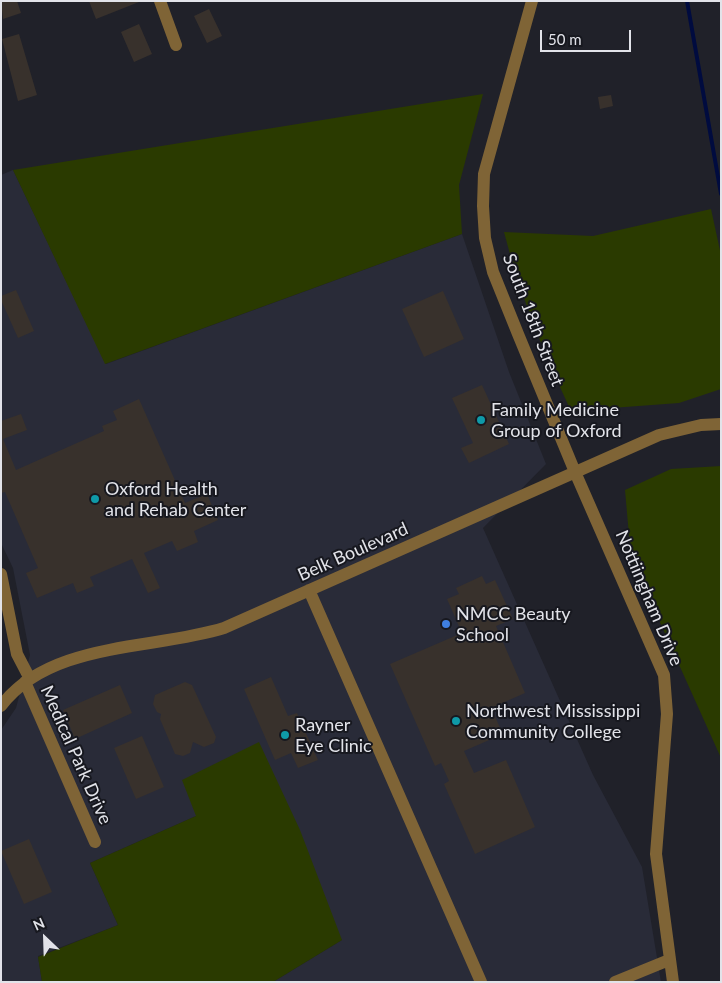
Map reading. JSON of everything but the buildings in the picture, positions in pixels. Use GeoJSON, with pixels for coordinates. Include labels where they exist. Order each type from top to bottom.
{"type":"FeatureCollection","features":[{"type":"Feature","properties":{"kind":"street"},"geometry":{"type":"LineString","coordinates":[[160,1],[176,46]]}},
{"type":"Feature","properties":{"kind":"street","name":"South 18th Street"},"geometry":{"type":"LineString","coordinates":[[532,1],[484,174],[485,238],[493,272],[575,472]]}},
{"type":"Feature","properties":{"kind":"street","name":"Belk Boulevard"},"geometry":{"type":"LineString","coordinates":[[1,706],[28,681],[48,669],[93,653],[200,636],[224,628],[659,436],[701,425],[721,424]]}},
{"type":"Feature","properties":{"kind":"street","name":"Nottiingham Drive"},"geometry":{"type":"LineString","coordinates":[[575,472],[664,675],[667,714],[656,854],[674,982]]}},
{"type":"Feature","properties":{"kind":"street","name":"Medical Park Drive"},"geometry":{"type":"LineString","coordinates":[[1,574],[17,654],[95,842]]}},
{"type":"Feature","properties":{"kind":"street"},"geometry":{"type":"LineString","coordinates":[[309,590],[481,982]]}},
{"type":"Feature","properties":{"kind":"street"},"geometry":{"type":"LineString","coordinates":[[614,982],[670,960]]}},
{"type":"Feature","properties":{"kind":"shaded area"},"geometry":{"type":"Polygon","coordinates":[[[13,170],[106,364],[462,234],[509,372],[546,464],[483,528],[593,775],[642,867],[661,982],[273,982],[342,940],[196,816],[90,863],[118,925],[38,956],[42,982],[1,982],[1,730],[16,708],[30,655],[13,568],[1,543],[1,175],[13,170]]]}},
{"type":"Feature","properties":{"kind":"green space"},"geometry":{"type":"Polygon","coordinates":[[[483,94],[459,185],[462,234],[105,364],[13,170],[483,94]]]}},
{"type":"Feature","properties":{"kind":"green space"},"geometry":{"type":"Polygon","coordinates":[[[711,209],[721,255],[721,389],[679,403],[571,411],[533,323],[517,278],[504,232],[593,236],[711,209]]]}},
{"type":"Feature","properties":{"kind":"green space"},"geometry":{"type":"Polygon","coordinates":[[[721,466],[721,758],[631,558],[625,490],[671,469],[721,466]]]}},
{"type":"Feature","properties":{"kind":"green space"},"geometry":{"type":"Polygon","coordinates":[[[259,742],[300,830],[342,940],[273,982],[42,982],[38,957],[118,925],[90,863],[196,816],[182,780],[259,742]]]}},
{"type":"Feature","properties":{"kind":"waterway"},"geometry":{"type":"LineString","coordinates":[[687,1],[721,194]]}},
{"type":"Feature","properties":{"kind":"place","name":"Family Medicine Group of Oxford"},"geometry":{"type":"Point","coordinates":[481,420]}},
{"type":"Feature","properties":{"kind":"place","name":"Oxford Health and Rehab Center"},"geometry":{"type":"Point","coordinates":[95,499]}},
{"type":"Feature","properties":{"kind":"place","name":"NMCC Beauty School"},"geometry":{"type":"Point","coordinates":[446,624]}},
{"type":"Feature","properties":{"kind":"place","name":"Northwest Mississippi Community College"},"geometry":{"type":"Point","coordinates":[456,721]}},
{"type":"Feature","properties":{"kind":"place","name":"Rayner Eye Clinic"},"geometry":{"type":"Point","coordinates":[285,735]}}]}
